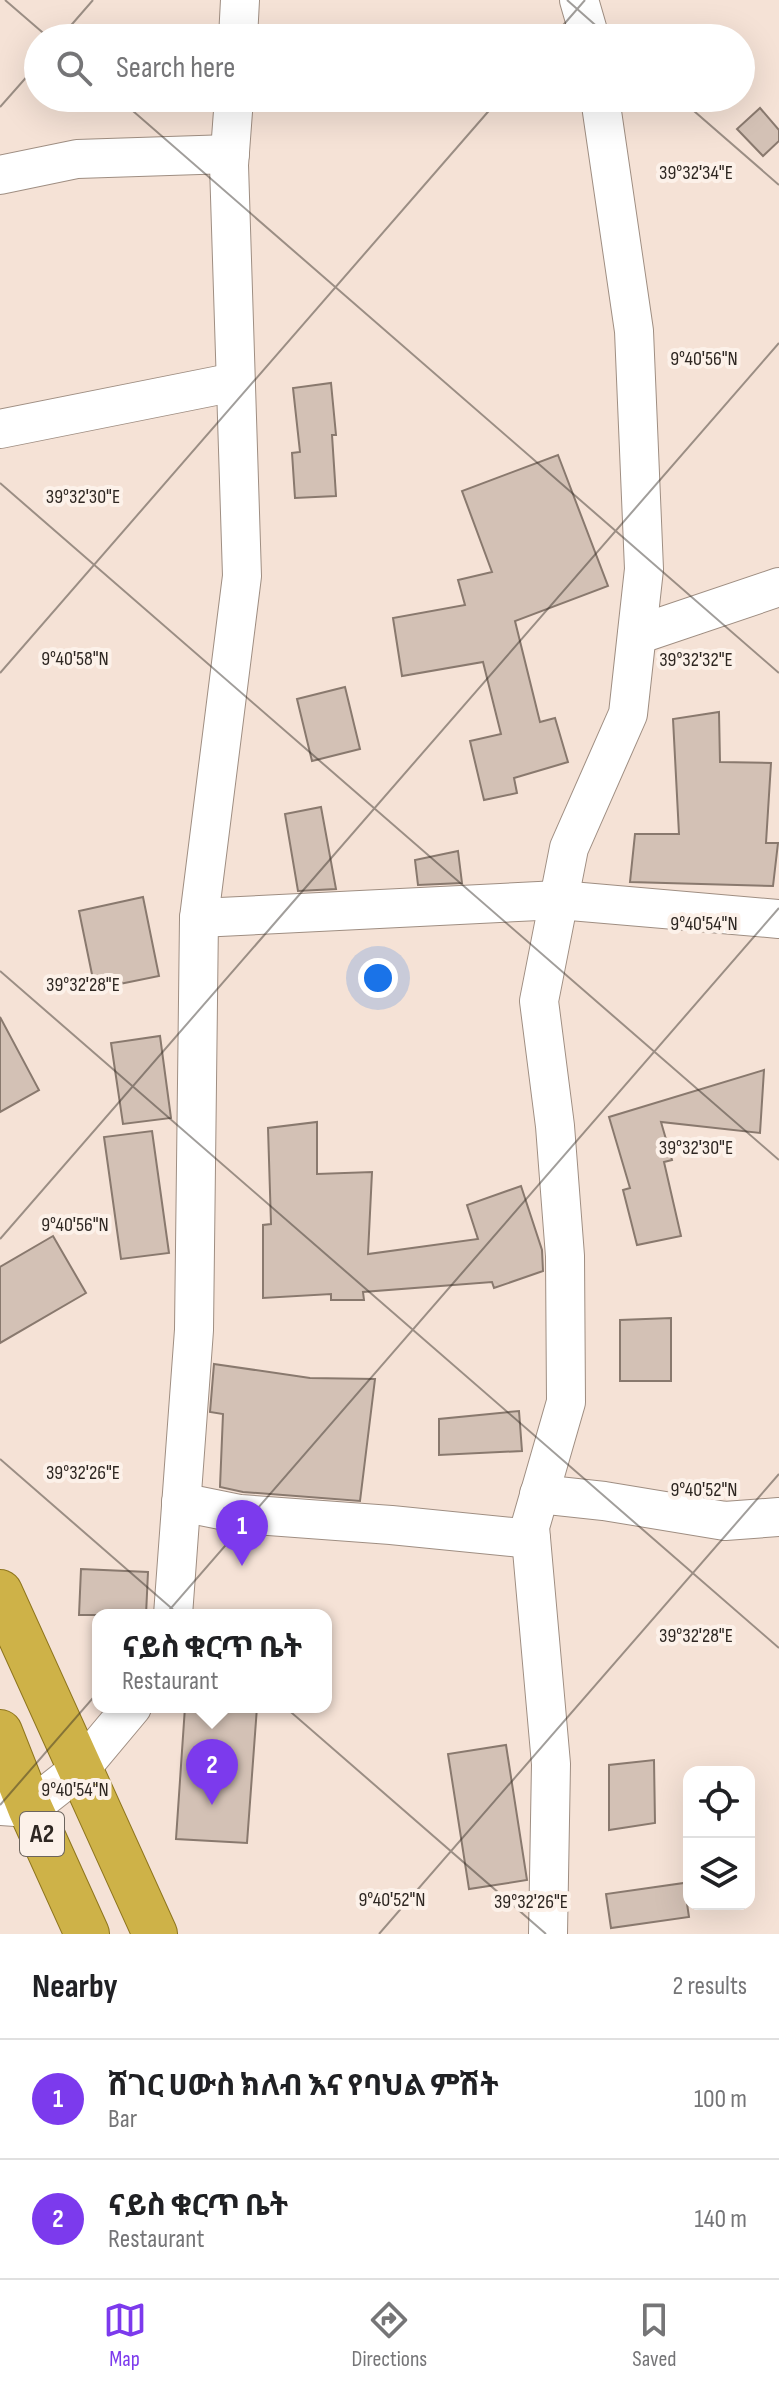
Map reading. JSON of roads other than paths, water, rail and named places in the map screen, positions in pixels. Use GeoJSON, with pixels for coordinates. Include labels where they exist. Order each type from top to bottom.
{"type":"FeatureCollection","features":[{"type":"Feature","properties":{"kind":"highway","name":"A2"},"geometry":{"type":"LineString","coordinates":[[0,1592],[81,1768],[151,1932]]}},
{"type":"Feature","properties":{"kind":"highway","name":"A2"},"geometry":{"type":"LineString","coordinates":[[0,1732],[15,1807],[87,1934]]}},
{"type":"Feature","properties":{"kind":"street"},"geometry":{"type":"LineString","coordinates":[[239,24],[240,0]]}},
{"type":"Feature","properties":{"kind":"street"},"geometry":{"type":"LineString","coordinates":[[579,0],[586,24]]}},
{"type":"Feature","properties":{"kind":"street"},"geometry":{"type":"LineString","coordinates":[[173,1609],[194,1330],[199,918],[242,576],[230,154],[233,112]]}},
{"type":"Feature","properties":{"kind":"street"},"geometry":{"type":"LineString","coordinates":[[548,1934],[551,1764],[530,1527],[566,1402],[565,1256],[555,1126],[539,1001],[569,848],[628,714],[644,569],[634,331],[602,112]]}},
{"type":"Feature","properties":{"kind":"street"},"geometry":{"type":"LineString","coordinates":[[0,175],[77,159],[230,154]]}},
{"type":"Feature","properties":{"kind":"street"},"geometry":{"type":"LineString","coordinates":[[0,429],[235,382]]}},
{"type":"Feature","properties":{"kind":"street"},"geometry":{"type":"LineString","coordinates":[[637,635],[779,587]]}},
{"type":"Feature","properties":{"kind":"street"},"geometry":{"type":"LineString","coordinates":[[199,918],[559,900],[779,919]]}},
{"type":"Feature","properties":{"kind":"street"},"geometry":{"type":"LineString","coordinates":[[539,1494],[604,1501],[725,1521],[779,1517]]}},
{"type":"Feature","properties":{"kind":"street"},"geometry":{"type":"LineString","coordinates":[[181,1502],[240,1514],[531,1539]]}},
{"type":"Feature","properties":{"kind":"street"},"geometry":{"type":"LineString","coordinates":[[15,1807],[81,1768],[127,1713]]}},
{"type":"Feature","properties":{"kind":"place","name":"ሸገር ሀውስ ክለብ እና የባህል ምሽት"},"geometry":{"type":"Point","coordinates":[242,1566]}},
{"type":"Feature","properties":{"kind":"place","name":"ናይስ ቁርጥ ቤት"},"geometry":{"type":"Point","coordinates":[212,1805]}}]}
